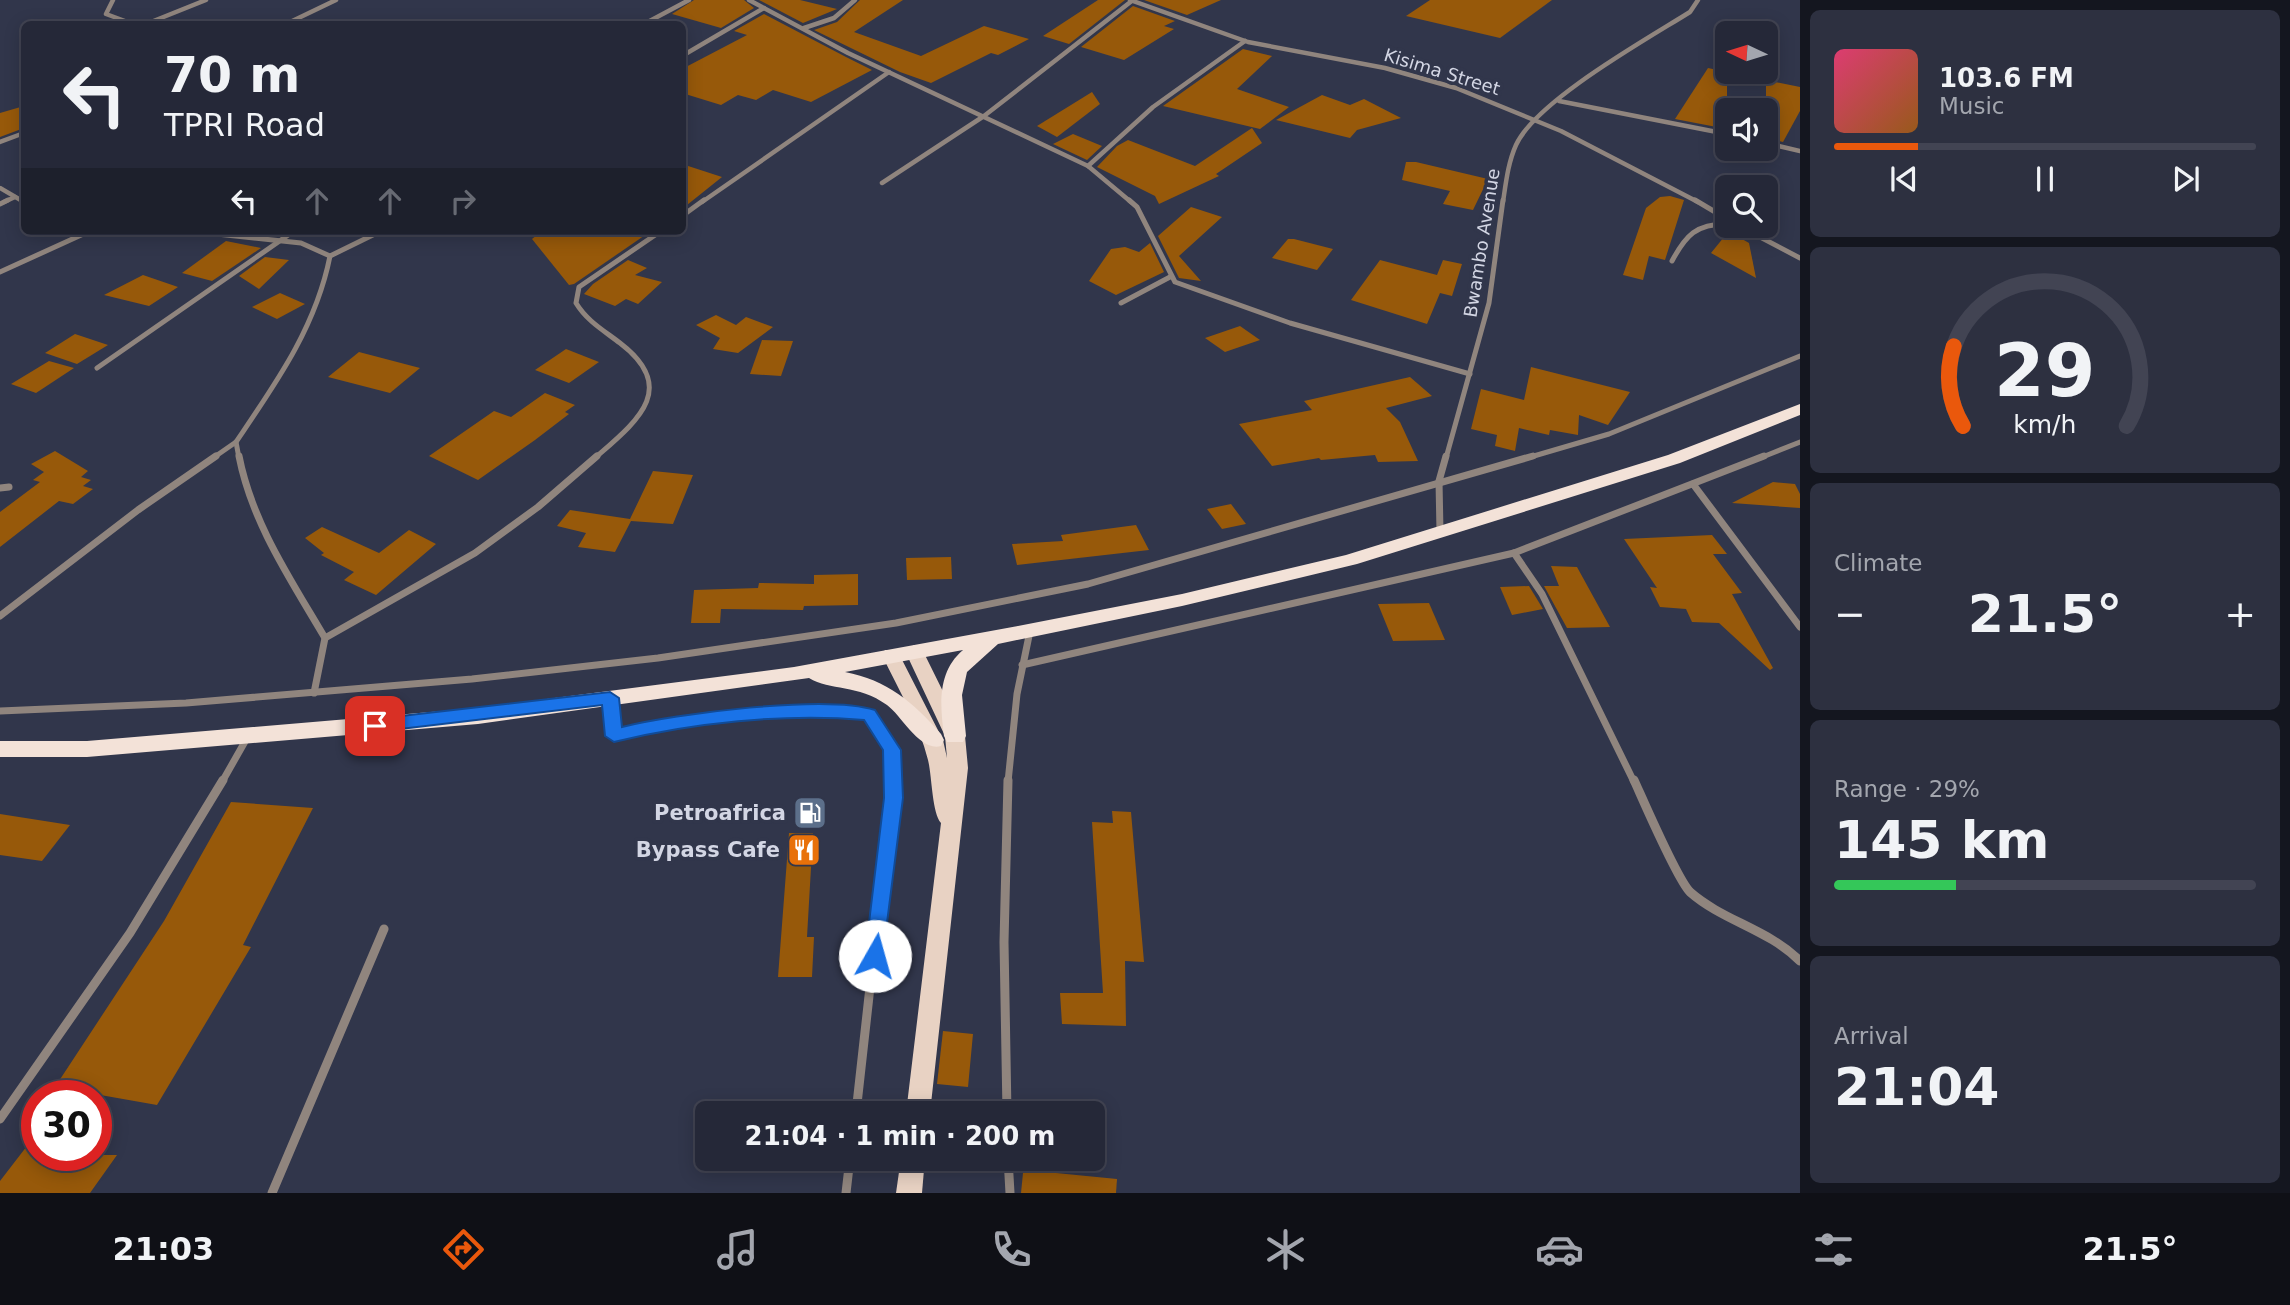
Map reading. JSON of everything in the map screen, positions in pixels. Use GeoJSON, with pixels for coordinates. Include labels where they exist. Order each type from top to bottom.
{"type":"FeatureCollection","features":[{"type":"Feature","properties":{"kind":"highway"},"geometry":{"type":"LineString","coordinates":[[0,749],[87,749],[478,716],[794,674],[914,652],[1208,594],[1350,560],[1674,459],[1800,409]]}},
{"type":"Feature","properties":{"kind":"highway"},"geometry":{"type":"LineString","coordinates":[[955,736],[950,703],[954,672],[964,657],[983,646],[1024,631]]}},
{"type":"Feature","properties":{"kind":"highway"},"geometry":{"type":"LineString","coordinates":[[794,674],[837,677],[878,688],[911,712],[933,740]]}},
{"type":"Feature","properties":{"kind":"main road"},"geometry":{"type":"LineString","coordinates":[[914,652],[955,736],[958,768],[956,808],[947,859],[919,1101]]}},
{"type":"Feature","properties":{"kind":"main road"},"geometry":{"type":"LineString","coordinates":[[891,655],[933,740],[942,777],[947,820],[947,859]]}},
{"type":"Feature","properties":{"kind":"main road"},"geometry":{"type":"LineString","coordinates":[[909,1193],[912,1171]]}},
{"type":"Feature","properties":{"kind":"street"},"geometry":{"type":"LineString","coordinates":[[113,0],[106,13],[126,21]]}},
{"type":"Feature","properties":{"kind":"street"},"geometry":{"type":"LineString","coordinates":[[154,21],[206,0]]}},
{"type":"Feature","properties":{"kind":"street"},"geometry":{"type":"LineString","coordinates":[[292,21],[336,0]]}},
{"type":"Feature","properties":{"kind":"street"},"geometry":{"type":"LineString","coordinates":[[650,21],[689,0]]}},
{"type":"Feature","properties":{"kind":"street"},"geometry":{"type":"LineString","coordinates":[[749,0],[889,72],[1088,166],[1136,207],[1170,277],[1190,289],[1278,320],[1470,374]]}},
{"type":"Feature","properties":{"kind":"street"},"geometry":{"type":"LineString","coordinates":[[804,28],[834,18],[855,0]]}},
{"type":"Feature","properties":{"kind":"street"},"geometry":{"type":"LineString","coordinates":[[881,183],[984,116],[1131,0]]}},
{"type":"Feature","properties":{"kind":"street","name":"Kisima Street"},"geometry":{"type":"LineString","coordinates":[[1131,0],[1245,41],[1388,68],[1457,88],[1537,118],[1634,166],[1715,212]]}},
{"type":"Feature","properties":{"kind":"street","name":"Bwambo Avenue"},"geometry":{"type":"LineString","coordinates":[[1440,533],[1439,481],[1489,303],[1508,167],[1517,142],[1537,118],[1579,83],[1690,12],[1698,0]]}},
{"type":"Feature","properties":{"kind":"street"},"geometry":{"type":"LineString","coordinates":[[686,53],[764,8]]}},
{"type":"Feature","properties":{"kind":"street"},"geometry":{"type":"LineString","coordinates":[[1088,166],[1153,107],[1245,41]]}},
{"type":"Feature","properties":{"kind":"street"},"geometry":{"type":"LineString","coordinates":[[686,213],[889,72]]}},
{"type":"Feature","properties":{"kind":"street"},"geometry":{"type":"LineString","coordinates":[[1559,101],[1715,132]]}},
{"type":"Feature","properties":{"kind":"street"},"geometry":{"type":"LineString","coordinates":[[0,142],[21,134]]}},
{"type":"Feature","properties":{"kind":"street"},"geometry":{"type":"LineString","coordinates":[[1778,146],[1800,151]]}},
{"type":"Feature","properties":{"kind":"street"},"geometry":{"type":"LineString","coordinates":[[0,188],[21,200]]}},
{"type":"Feature","properties":{"kind":"street"},"geometry":{"type":"LineString","coordinates":[[0,204],[15,197]]}},
{"type":"Feature","properties":{"kind":"street"},"geometry":{"type":"LineString","coordinates":[[1672,261],[1687,233],[1694,227],[1715,225]]}},
{"type":"Feature","properties":{"kind":"street"},"geometry":{"type":"LineString","coordinates":[[0,272],[78,235]]}},
{"type":"Feature","properties":{"kind":"street"},"geometry":{"type":"LineString","coordinates":[[231,235],[301,243],[330,256]]}},
{"type":"Feature","properties":{"kind":"street"},"geometry":{"type":"LineString","coordinates":[[97,368],[290,235]]}},
{"type":"Feature","properties":{"kind":"street"},"geometry":{"type":"LineString","coordinates":[[0,616],[138,510],[236,442],[279,377],[316,307],[330,256],[373,235]]}},
{"type":"Feature","properties":{"kind":"street"},"geometry":{"type":"LineString","coordinates":[[325,638],[475,553],[538,507],[636,422],[649,407],[653,389],[651,377],[636,356],[588,321],[575,305],[574,296],[579,286],[655,235]]}},
{"type":"Feature","properties":{"kind":"street"},"geometry":{"type":"LineString","coordinates":[[1762,238],[1800,258]]}},
{"type":"Feature","properties":{"kind":"street"},"geometry":{"type":"LineString","coordinates":[[1121,303],[1170,277]]}},
{"type":"Feature","properties":{"kind":"street"},"geometry":{"type":"LineString","coordinates":[[0,710],[314,693],[658,659],[897,623],[1088,584],[1609,434],[1800,356]]}},
{"type":"Feature","properties":{"kind":"street"},"geometry":{"type":"LineString","coordinates":[[236,442],[245,487],[269,541],[325,638],[314,693]]}},
{"type":"Feature","properties":{"kind":"street"},"geometry":{"type":"LineString","coordinates":[[1022,665],[1514,552],[1800,442]]}},
{"type":"Feature","properties":{"kind":"street"},"geometry":{"type":"LineString","coordinates":[[1693,484],[1800,627]]}},
{"type":"Feature","properties":{"kind":"street"},"geometry":{"type":"LineString","coordinates":[[0,488],[9,487]]}},
{"type":"Feature","properties":{"kind":"street"},"geometry":{"type":"LineString","coordinates":[[1514,552],[1542,594],[1687,889],[1700,901],[1777,941],[1800,961]]}},
{"type":"Feature","properties":{"kind":"street"},"geometry":{"type":"LineString","coordinates":[[1007,1101],[1003,1008],[1006,819],[1010,735],[1022,665],[1024,631]]}},
{"type":"Feature","properties":{"kind":"street"},"geometry":{"type":"LineString","coordinates":[[610,698],[614,736],[652,726],[826,710],[869,714],[892,750],[893,798],[857,1101]]}},
{"type":"Feature","properties":{"kind":"street"},"geometry":{"type":"LineString","coordinates":[[0,1119],[133,929],[199,827],[247,737]]}},
{"type":"Feature","properties":{"kind":"street"},"geometry":{"type":"LineString","coordinates":[[272,1193],[384,929]]}},
{"type":"Feature","properties":{"kind":"street"},"geometry":{"type":"LineString","coordinates":[[846,1193],[849,1171]]}},
{"type":"Feature","properties":{"kind":"street"},"geometry":{"type":"LineString","coordinates":[[1009,1171],[1010,1193]]}},
{"type":"Feature","properties":{"kind":"building"},"geometry":{"type":"Polygon","coordinates":[[[694,0],[744,0],[754,8],[721,28],[672,14],[694,0]]]}},
{"type":"Feature","properties":{"kind":"building"},"geometry":{"type":"Polygon","coordinates":[[[759,0],[800,0],[837,9],[803,23],[759,0]]]}},
{"type":"Feature","properties":{"kind":"building"},"geometry":{"type":"Polygon","coordinates":[[[860,0],[903,0],[854,32],[921,56],[984,26],[1029,39],[998,55],[991,53],[931,83],[900,72],[814,30],[837,22],[860,0]]]}},
{"type":"Feature","properties":{"kind":"building"},"geometry":{"type":"Polygon","coordinates":[[[1098,0],[1125,0],[1069,44],[1043,36],[1098,0]]]}},
{"type":"Feature","properties":{"kind":"building"},"geometry":{"type":"Polygon","coordinates":[[[1144,0],[1221,0],[1187,15],[1144,0]]]}},
{"type":"Feature","properties":{"kind":"building"},"geometry":{"type":"Polygon","coordinates":[[[1430,0],[1552,0],[1500,38],[1406,16],[1430,0]]]}},
{"type":"Feature","properties":{"kind":"building"},"geometry":{"type":"Polygon","coordinates":[[[1133,6],[1175,21],[1164,26],[1174,29],[1124,60],[1081,47],[1133,6]]]}},
{"type":"Feature","properties":{"kind":"building"},"geometry":{"type":"Polygon","coordinates":[[[764,14],[872,70],[811,102],[773,90],[756,100],[738,95],[721,105],[686,94],[686,67],[747,35],[734,31],[764,14]]]}},
{"type":"Feature","properties":{"kind":"building"},"geometry":{"type":"Polygon","coordinates":[[[1243,49],[1272,56],[1237,89],[1289,107],[1260,129],[1163,106],[1243,49]]]}},
{"type":"Feature","properties":{"kind":"building"},"geometry":{"type":"Polygon","coordinates":[[[1708,68],[1715,69],[1715,84],[1727,84],[1727,98],[1715,98],[1715,127],[1675,119],[1708,68]]]}},
{"type":"Feature","properties":{"kind":"building"},"geometry":{"type":"Polygon","coordinates":[[[1778,82],[1800,87],[1800,111],[1783,142],[1778,141],[1778,98],[1766,98],[1766,84],[1778,82]]]}},
{"type":"Feature","properties":{"kind":"building"},"geometry":{"type":"Polygon","coordinates":[[[1092,92],[1100,104],[1057,137],[1037,126],[1092,92]]]}},
{"type":"Feature","properties":{"kind":"building"},"geometry":{"type":"Polygon","coordinates":[[[1322,95],[1350,105],[1364,99],[1401,118],[1357,130],[1350,138],[1276,120],[1322,95]]]}},
{"type":"Feature","properties":{"kind":"building"},"geometry":{"type":"Polygon","coordinates":[[[21,107],[21,129],[0,137],[0,113],[21,107]]]}},
{"type":"Feature","properties":{"kind":"building"},"geometry":{"type":"Polygon","coordinates":[[[1252,128],[1262,143],[1216,174],[1219,176],[1159,204],[1155,196],[1097,167],[1117,146],[1128,140],[1195,166],[1252,128]]]}},
{"type":"Feature","properties":{"kind":"building"},"geometry":{"type":"Polygon","coordinates":[[[1073,134],[1102,146],[1087,160],[1053,144],[1073,134]]]}},
{"type":"Feature","properties":{"kind":"building"},"geometry":{"type":"Polygon","coordinates":[[[1406,162],[1488,179],[1473,210],[1443,204],[1450,191],[1402,180],[1406,162]]]}},
{"type":"Feature","properties":{"kind":"building"},"geometry":{"type":"Polygon","coordinates":[[[686,165],[722,177],[686,206],[686,165]]]}},
{"type":"Feature","properties":{"kind":"building"},"geometry":{"type":"Polygon","coordinates":[[[1670,196],[1684,200],[1665,260],[1649,256],[1643,280],[1623,275],[1646,208],[1660,197],[1670,196]]]}},
{"type":"Feature","properties":{"kind":"building"},"geometry":{"type":"Polygon","coordinates":[[[1191,207],[1222,217],[1179,256],[1201,281],[1179,278],[1158,236],[1191,207]]]}},
{"type":"Feature","properties":{"kind":"building"},"geometry":{"type":"Polygon","coordinates":[[[537,235],[645,235],[569,285],[532,239],[537,235]]]}},
{"type":"Feature","properties":{"kind":"building"},"geometry":{"type":"Polygon","coordinates":[[[1723,238],[1742,239],[1749,243],[1756,278],[1711,253],[1723,238]]]}},
{"type":"Feature","properties":{"kind":"building"},"geometry":{"type":"Polygon","coordinates":[[[1288,239],[1333,249],[1317,270],[1272,258],[1288,239]]]}},
{"type":"Feature","properties":{"kind":"building"},"geometry":{"type":"Polygon","coordinates":[[[226,241],[261,248],[212,281],[182,273],[226,241]]]}},
{"type":"Feature","properties":{"kind":"building"},"geometry":{"type":"Polygon","coordinates":[[[1150,243],[1164,272],[1116,295],[1089,281],[1111,249],[1125,247],[1139,252],[1150,243]]]}},
{"type":"Feature","properties":{"kind":"building"},"geometry":{"type":"Polygon","coordinates":[[[265,257],[289,260],[259,289],[239,276],[265,257]]]}},
{"type":"Feature","properties":{"kind":"building"},"geometry":{"type":"Polygon","coordinates":[[[628,260],[647,268],[635,275],[662,282],[638,304],[626,299],[615,306],[584,294],[593,284],[628,260]]]}},
{"type":"Feature","properties":{"kind":"building"},"geometry":{"type":"Polygon","coordinates":[[[1380,260],[1437,275],[1443,260],[1462,264],[1452,296],[1440,293],[1427,324],[1351,300],[1380,260]]]}},
{"type":"Feature","properties":{"kind":"building"},"geometry":{"type":"Polygon","coordinates":[[[143,275],[178,287],[149,306],[104,295],[143,275]]]}},
{"type":"Feature","properties":{"kind":"building"},"geometry":{"type":"Polygon","coordinates":[[[280,293],[305,304],[277,319],[252,307],[280,293]]]}},
{"type":"Feature","properties":{"kind":"building"},"geometry":{"type":"Polygon","coordinates":[[[716,315],[736,325],[746,317],[773,327],[738,353],[713,349],[720,338],[696,325],[716,315]]]}},
{"type":"Feature","properties":{"kind":"building"},"geometry":{"type":"Polygon","coordinates":[[[1240,326],[1260,340],[1225,352],[1205,338],[1240,326]]]}},
{"type":"Feature","properties":{"kind":"building"},"geometry":{"type":"Polygon","coordinates":[[[75,334],[108,345],[77,364],[45,353],[75,334]]]}},
{"type":"Feature","properties":{"kind":"building"},"geometry":{"type":"Polygon","coordinates":[[[762,340],[793,341],[781,376],[750,374],[762,340]]]}},
{"type":"Feature","properties":{"kind":"building"},"geometry":{"type":"Polygon","coordinates":[[[566,349],[599,362],[569,383],[535,370],[566,349]]]}},
{"type":"Feature","properties":{"kind":"building"},"geometry":{"type":"Polygon","coordinates":[[[359,352],[420,368],[390,393],[328,377],[359,352]]]}},
{"type":"Feature","properties":{"kind":"building"},"geometry":{"type":"Polygon","coordinates":[[[49,361],[74,368],[36,393],[11,384],[49,361]]]}},
{"type":"Feature","properties":{"kind":"building"},"geometry":{"type":"Polygon","coordinates":[[[1531,367],[1630,392],[1608,425],[1579,415],[1578,435],[1550,430],[1549,435],[1519,428],[1515,451],[1495,446],[1497,435],[1471,429],[1481,389],[1524,400],[1531,367]]]}},
{"type":"Feature","properties":{"kind":"building"},"geometry":{"type":"Polygon","coordinates":[[[1410,377],[1432,396],[1386,408],[1400,422],[1418,461],[1378,462],[1375,455],[1321,460],[1319,458],[1272,466],[1239,424],[1312,410],[1304,401],[1410,377]]]}},
{"type":"Feature","properties":{"kind":"building"},"geometry":{"type":"Polygon","coordinates":[[[545,393],[575,405],[565,412],[569,414],[478,480],[429,456],[494,411],[511,417],[545,393]]]}},
{"type":"Feature","properties":{"kind":"building"},"geometry":{"type":"Polygon","coordinates":[[[55,451],[88,471],[81,477],[91,480],[83,486],[93,489],[73,504],[59,501],[0,547],[0,512],[40,482],[33,480],[44,472],[31,464],[55,451]]]}},
{"type":"Feature","properties":{"kind":"building"},"geometry":{"type":"Polygon","coordinates":[[[653,471],[693,475],[673,524],[631,521],[615,552],[578,547],[586,533],[557,526],[570,510],[630,519],[653,471]]]}},
{"type":"Feature","properties":{"kind":"building"},"geometry":{"type":"Polygon","coordinates":[[[1773,482],[1795,484],[1800,494],[1800,508],[1732,503],[1773,482]]]}},
{"type":"Feature","properties":{"kind":"building"},"geometry":{"type":"Polygon","coordinates":[[[1231,504],[1246,524],[1222,529],[1207,509],[1231,504]]]}},
{"type":"Feature","properties":{"kind":"building"},"geometry":{"type":"Polygon","coordinates":[[[1136,525],[1149,550],[1017,565],[1012,544],[1063,541],[1061,535],[1136,525]]]}},
{"type":"Feature","properties":{"kind":"building"},"geometry":{"type":"Polygon","coordinates":[[[322,527],[379,553],[409,530],[436,544],[376,595],[344,580],[354,572],[321,555],[324,553],[305,538],[322,527]]]}},
{"type":"Feature","properties":{"kind":"building"},"geometry":{"type":"Polygon","coordinates":[[[1712,535],[1727,554],[1713,554],[1742,593],[1732,594],[1773,668],[1770,670],[1719,623],[1692,622],[1686,609],[1660,607],[1650,587],[1657,588],[1624,539],[1712,535]]]}},
{"type":"Feature","properties":{"kind":"building"},"geometry":{"type":"Polygon","coordinates":[[[951,557],[952,579],[907,580],[906,558],[951,557]]]}},
{"type":"Feature","properties":{"kind":"building"},"geometry":{"type":"Polygon","coordinates":[[[1551,566],[1577,567],[1610,627],[1567,628],[1544,586],[1559,586],[1551,566]]]}},
{"type":"Feature","properties":{"kind":"building"},"geometry":{"type":"Polygon","coordinates":[[[858,574],[858,605],[804,606],[803,610],[721,609],[720,623],[691,623],[694,590],[758,588],[759,583],[814,584],[814,575],[858,574]]]}},
{"type":"Feature","properties":{"kind":"building"},"geometry":{"type":"Polygon","coordinates":[[[1529,586],[1543,609],[1512,615],[1500,587],[1529,586]]]}},
{"type":"Feature","properties":{"kind":"building"},"geometry":{"type":"Polygon","coordinates":[[[1429,603],[1445,640],[1393,641],[1378,604],[1429,603]]]}},
{"type":"Feature","properties":{"kind":"building"},"geometry":{"type":"Polygon","coordinates":[[[231,802],[313,808],[243,945],[251,947],[157,1105],[112,1097],[112,1080],[60,1080],[164,921],[231,802]]]}},
{"type":"Feature","properties":{"kind":"building"},"geometry":{"type":"Polygon","coordinates":[[[1112,811],[1131,812],[1144,962],[1125,961],[1126,1026],[1062,1024],[1060,993],[1103,993],[1092,822],[1113,823],[1112,811]]]}},
{"type":"Feature","properties":{"kind":"building"},"geometry":{"type":"Polygon","coordinates":[[[0,814],[70,825],[42,861],[0,855],[0,814]]]}},
{"type":"Feature","properties":{"kind":"building"},"geometry":{"type":"Polygon","coordinates":[[[789,833],[813,833],[807,937],[814,937],[812,977],[778,977],[789,833]]]}},
{"type":"Feature","properties":{"kind":"building"},"geometry":{"type":"Polygon","coordinates":[[[943,1031],[973,1034],[968,1087],[937,1084],[943,1031]]]}},
{"type":"Feature","properties":{"kind":"building"},"geometry":{"type":"Polygon","coordinates":[[[21,1154],[21,1171],[106,1171],[90,1193],[0,1193],[0,1181],[21,1154]]]}},
{"type":"Feature","properties":{"kind":"building"},"geometry":{"type":"Polygon","coordinates":[[[1023,1173],[1056,1173],[1117,1179],[1116,1193],[1021,1193],[1023,1173]]]}},
{"type":"Feature","properties":{"kind":"place","name":"Petroafrica"},"geometry":{"type":"Point","coordinates":[810,813]}},
{"type":"Feature","properties":{"kind":"place","name":"Bypass Cafe"},"geometry":{"type":"Point","coordinates":[804,850]}},
{"type":"Feature","properties":{"kind":"route"},"geometry":{"type":"LineString","coordinates":[[375,726],[478,716],[610,698],[614,736],[652,726],[751,716],[826,710],[869,714],[892,750],[893,798],[875,956]]}}]}
